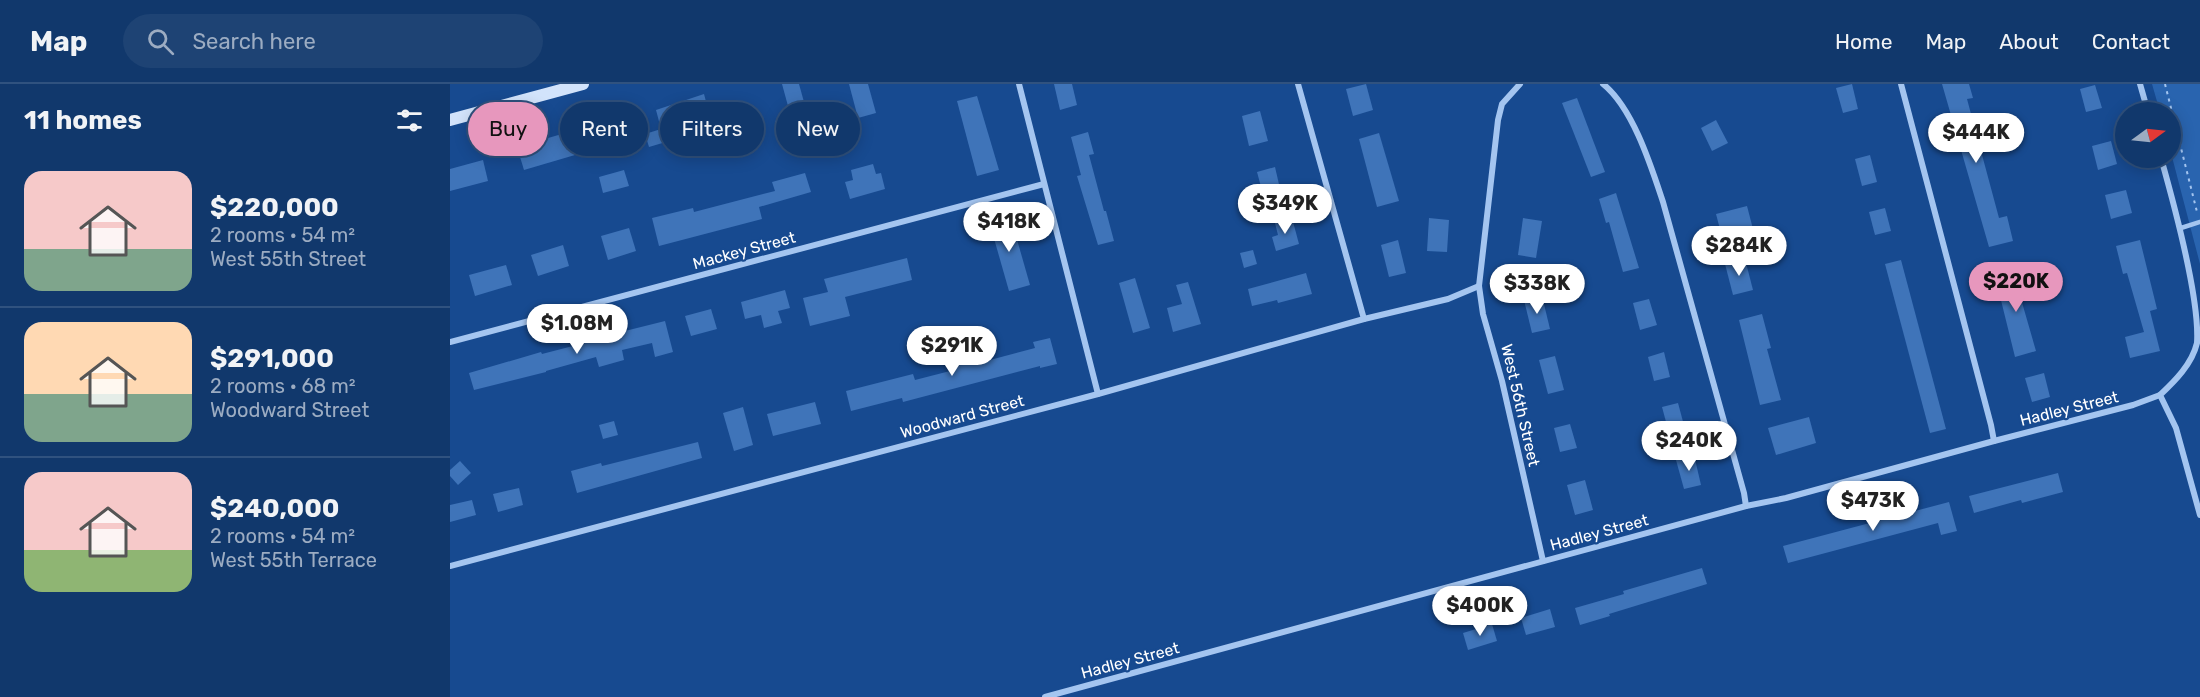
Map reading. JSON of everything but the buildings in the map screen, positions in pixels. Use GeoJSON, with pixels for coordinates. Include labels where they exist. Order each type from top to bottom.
{"type":"FeatureCollection","features":[{"type":"Feature","properties":{"kind":"main road"},"geometry":{"type":"LineString","coordinates":[[450,120],[583,84]]}},
{"type":"Feature","properties":{"kind":"street"},"geometry":{"type":"LineString","coordinates":[[1019,84],[1098,394]]}},
{"type":"Feature","properties":{"kind":"street"},"geometry":{"type":"LineString","coordinates":[[1298,84],[1364,319]]}},
{"type":"Feature","properties":{"kind":"street","name":"West 56th Street"},"geometry":{"type":"LineString","coordinates":[[1520,84],[1502,104],[1498,120],[1479,286],[1483,314],[1502,381],[1543,561]]}},
{"type":"Feature","properties":{"kind":"street"},"geometry":{"type":"LineString","coordinates":[[1603,84],[1622,102],[1649,160],[1663,202],[1746,506]]}},
{"type":"Feature","properties":{"kind":"street"},"geometry":{"type":"LineString","coordinates":[[1901,84],[1994,441]]}},
{"type":"Feature","properties":{"kind":"street"},"geometry":{"type":"LineString","coordinates":[[2140,84],[2145,102]]}},
{"type":"Feature","properties":{"kind":"street"},"geometry":{"type":"LineString","coordinates":[[2164,168],[2196,292],[2199,324],[2197,345],[2185,369],[2160,395],[2176,428],[2200,515]]}},
{"type":"Feature","properties":{"kind":"street","name":"Mackey Street"},"geometry":{"type":"LineString","coordinates":[[450,342],[1044,184]]}},
{"type":"Feature","properties":{"kind":"street","name":"Woodward Street"},"geometry":{"type":"LineString","coordinates":[[450,566],[1098,394],[1364,319],[1448,298],[1479,286]]}},
{"type":"Feature","properties":{"kind":"street","name":"Hadley Street"},"geometry":{"type":"LineString","coordinates":[[1045,697],[1746,506],[1796,495],[2133,405],[2160,395]]}},
{"type":"Feature","properties":{"kind":"lane"},"geometry":{"type":"LineString","coordinates":[[2181,228],[2200,222]]}},
{"type":"Feature","properties":{"kind":"path"},"geometry":{"type":"LineString","coordinates":[[2165,84],[2197,212]]}},
{"type":"Feature","properties":{"kind":"shaded area"},"geometry":{"type":"Polygon","coordinates":[[[2152,84],[2200,84],[2200,264],[2175,168],[2181,168],[2181,102],[2157,102],[2152,84]]]}}]}
